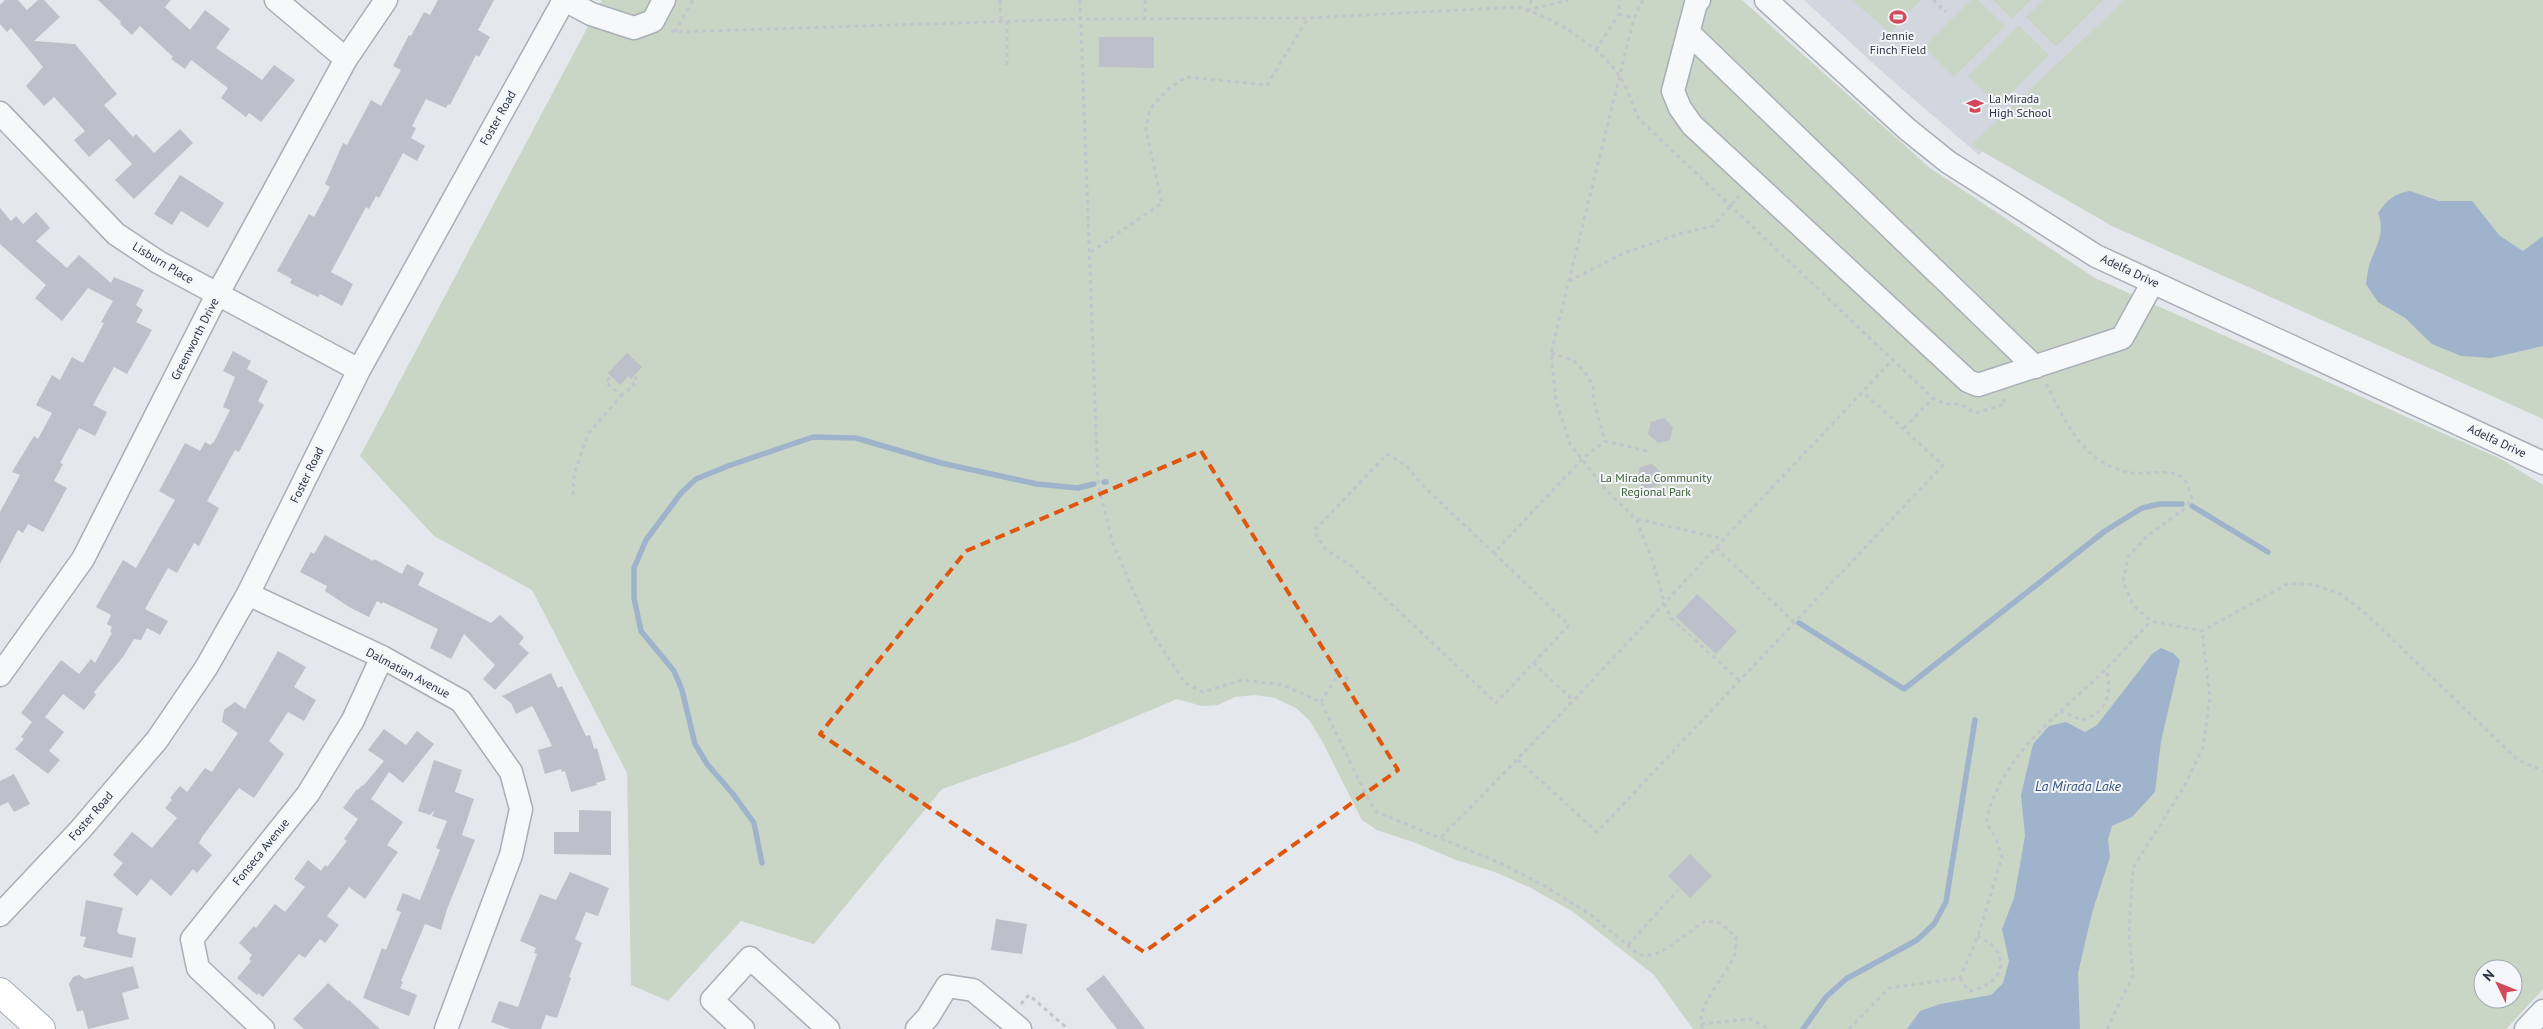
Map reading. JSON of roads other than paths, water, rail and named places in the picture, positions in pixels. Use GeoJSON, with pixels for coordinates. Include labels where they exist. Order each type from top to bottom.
{"type":"FeatureCollection","features":[{"type":"Feature","properties":{"kind":"main road"},"geometry":{"type":"LineString","coordinates":[[0,992],[41,1029]]}},
{"type":"Feature","properties":{"kind":"street"},"geometry":{"type":"LineString","coordinates":[[276,0],[346,59]]}},
{"type":"Feature","properties":{"kind":"street","name":"Greenworth Drive"},"geometry":{"type":"LineString","coordinates":[[0,675],[83,559],[218,295],[346,59],[386,0]]}},
{"type":"Feature","properties":{"kind":"street"},"geometry":{"type":"LineString","coordinates":[[564,0],[591,14],[634,28],[653,21],[664,0]]}},
{"type":"Feature","properties":{"kind":"street","name":"Foster Road"},"geometry":{"type":"LineString","coordinates":[[0,915],[80,830],[156,740],[206,668],[248,594],[359,370],[564,0]]}},
{"type":"Feature","properties":{"kind":"street"},"geometry":{"type":"LineString","coordinates":[[1700,0],[1696,3],[1673,92],[1680,108],[1692,125],[1968,380],[1978,385],[2038,372],[2122,338],[2153,282]]}},
{"type":"Feature","properties":{"kind":"street","name":"Adelfa Drive"},"geometry":{"type":"LineString","coordinates":[[1766,0],[1907,129],[1948,162],[2096,256],[2543,463]]}},
{"type":"Feature","properties":{"kind":"street"},"geometry":{"type":"LineString","coordinates":[[1689,33],[2038,372]]}},
{"type":"Feature","properties":{"kind":"street","name":"Lisburn Place"},"geometry":{"type":"LineString","coordinates":[[0,113],[116,234],[158,262],[359,370]]}},
{"type":"Feature","properties":{"kind":"street","name":"Dalmatian Avenue"},"geometry":{"type":"LineString","coordinates":[[248,594],[382,657],[461,702],[511,772],[521,808],[511,855],[446,1029]]}},
{"type":"Feature","properties":{"kind":"street","name":"Fonseca Avenue"},"geometry":{"type":"LineString","coordinates":[[263,1029],[198,968],[192,939],[308,794],[353,720],[382,657]]}},
{"type":"Feature","properties":{"kind":"street"},"geometry":{"type":"LineString","coordinates":[[737,1027],[712,1000],[750,958],[828,1029]]}},
{"type":"Feature","properties":{"kind":"street"},"geometry":{"type":"LineString","coordinates":[[917,1029],[928,1017],[947,986],[973,990],[1018,1019]]}},
{"type":"Feature","properties":{"kind":"street"},"geometry":{"type":"LineString","coordinates":[[2526,1029],[2543,1011]]}},
{"type":"Feature","properties":{"kind":"water"},"geometry":{"type":"Polygon","coordinates":[[[2410,191],[2439,201],[2472,201],[2500,236],[2523,251],[2543,236],[2543,346],[2491,358],[2461,356],[2432,344],[2405,318],[2378,302],[2366,284],[2369,266],[2381,231],[2378,213],[2392,198],[2400,193],[2410,191]]]}},
{"type":"Feature","properties":{"kind":"water","name":"La Mirada Lake"},"geometry":{"type":"Polygon","coordinates":[[[2161,648],[2173,653],[2180,660],[2161,741],[2155,792],[2132,817],[2112,826],[2108,840],[2110,857],[2092,913],[2078,973],[2080,1029],[1907,1029],[1920,1011],[1940,1004],[1991,995],[2003,983],[2009,961],[2002,929],[2014,898],[2025,836],[2021,795],[2033,744],[2049,726],[2066,722],[2085,732],[2097,725],[2152,654],[2161,648]]]}},
{"type":"Feature","properties":{"kind":"waterway"},"geometry":{"type":"LineString","coordinates":[[762,863],[754,823],[733,794],[707,764],[695,744],[682,690],[674,671],[641,631],[634,598],[634,568],[646,540],[681,493],[696,479],[813,437],[856,438],[941,463],[1037,484],[1078,488],[1094,484]]}},
{"type":"Feature","properties":{"kind":"waterway"},"geometry":{"type":"LineString","coordinates":[[1799,623],[1904,689],[2105,531],[2142,508],[2160,504],[2182,504]]}},
{"type":"Feature","properties":{"kind":"waterway"},"geometry":{"type":"LineString","coordinates":[[2192,506],[2268,552]]}},
{"type":"Feature","properties":{"kind":"waterway"},"geometry":{"type":"LineString","coordinates":[[1803,1029],[1826,997],[1846,979],[1917,940],[1934,924],[1946,902],[1975,720]]}},
{"type":"Feature","properties":{"kind":"place","name":"Jennie Finch Field"},"geometry":{"type":"Point","coordinates":[1898,17]}},
{"type":"Feature","properties":{"kind":"place","name":"La Mirada High School"},"geometry":{"type":"Point","coordinates":[1975,106]}},
{"type":"Feature","properties":{"kind":"park label","name":"La Mirada Community Regional Park"},"geometry":{"type":"Point","coordinates":[1656,485]}}]}
